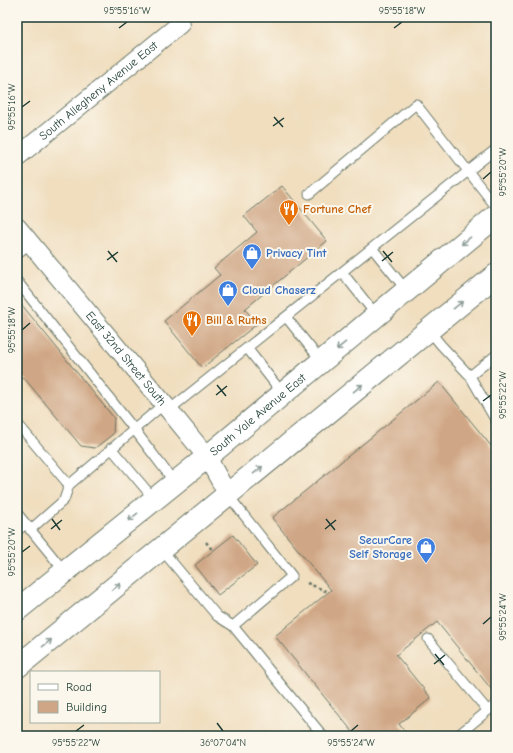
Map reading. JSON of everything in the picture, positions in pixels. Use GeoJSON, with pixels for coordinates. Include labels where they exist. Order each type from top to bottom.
{"type":"FeatureCollection","features":[{"type":"Feature","properties":{"kind":"main road","name":"South Yale Avenue East"},"geometry":{"type":"LineString","coordinates":[[17,610],[284,394],[496,216]]}},
{"type":"Feature","properties":{"kind":"main road"},"geometry":{"type":"LineString","coordinates":[[17,667],[162,550],[428,329],[496,275]]}},
{"type":"Feature","properties":{"kind":"street","name":"South Allegheny Avenue East"},"geometry":{"type":"LineString","coordinates":[[17,157],[180,24]]}},
{"type":"Feature","properties":{"kind":"street","name":"East 32nd Street South"},"geometry":{"type":"LineString","coordinates":[[17,227],[24,249],[167,407],[207,457],[228,495]]}},
{"type":"Feature","properties":{"kind":"lane"},"geometry":{"type":"LineString","coordinates":[[309,194],[416,104],[496,206]]}},
{"type":"Feature","properties":{"kind":"lane"},"geometry":{"type":"LineString","coordinates":[[17,531],[28,527],[64,500],[69,485],[134,429],[167,407],[247,348],[496,148]]}},
{"type":"Feature","properties":{"kind":"lane"},"geometry":{"type":"LineString","coordinates":[[372,248],[407,291]]}},
{"type":"Feature","properties":{"kind":"lane"},"geometry":{"type":"LineString","coordinates":[[342,272],[377,316]]}},
{"type":"Feature","properties":{"kind":"lane"},"geometry":{"type":"LineString","coordinates":[[17,281],[175,483]]}},
{"type":"Feature","properties":{"kind":"lane"},"geometry":{"type":"LineString","coordinates":[[286,317],[322,362]]}},
{"type":"Feature","properties":{"kind":"lane"},"geometry":{"type":"LineString","coordinates":[[428,329],[470,376],[496,421]]}},
{"type":"Feature","properties":{"kind":"lane"},"geometry":{"type":"LineString","coordinates":[[247,348],[284,394]]}},
{"type":"Feature","properties":{"kind":"lane"},"geometry":{"type":"LineString","coordinates":[[470,376],[496,355]]}},
{"type":"Feature","properties":{"kind":"lane"},"geometry":{"type":"LineString","coordinates":[[17,423],[69,485]]}},
{"type":"Feature","properties":{"kind":"lane"},"geometry":{"type":"LineString","coordinates":[[111,448],[154,499]]}},
{"type":"Feature","properties":{"kind":"lane"},"geometry":{"type":"LineString","coordinates":[[228,495],[292,576],[233,626]]}},
{"type":"Feature","properties":{"kind":"lane"},"geometry":{"type":"LineString","coordinates":[[17,513],[64,572]]}},
{"type":"Feature","properties":{"kind":"lane"},"geometry":{"type":"LineString","coordinates":[[162,550],[217,616],[233,626],[324,736]]}},
{"type":"Feature","properties":{"kind":"lane"},"geometry":{"type":"LineString","coordinates":[[428,639],[488,711]]}},
{"type":"Feature","properties":{"kind":"lane"},"geometry":{"type":"LineString","coordinates":[[457,736],[496,704]]}},
{"type":"Feature","properties":{"kind":"path"},"geometry":{"type":"LineString","coordinates":[[202,537],[213,551]]}},
{"type":"Feature","properties":{"kind":"path"},"geometry":{"type":"LineString","coordinates":[[292,576],[328,592]]}},
{"type":"Feature","properties":{"kind":"building"},"geometry":{"type":"Polygon","coordinates":[[[282,186],[327,241],[245,309],[257,324],[202,368],[164,321],[220,275],[214,268],[257,232],[244,216],[282,186]]]}},
{"type":"Feature","properties":{"kind":"building"},"geometry":{"type":"Polygon","coordinates":[[[17,299],[114,418],[113,434],[95,448],[81,446],[24,378],[17,377],[17,299]]]}},
{"type":"Feature","properties":{"kind":"building","name":"SecurCare Self Storage"},"geometry":{"type":"Polygon","coordinates":[[[439,382],[496,452],[496,695],[437,622],[396,655],[431,698],[399,724],[408,736],[356,736],[275,636],[331,590],[272,518],[439,382]]]}},
{"type":"Feature","properties":{"kind":"building"},"geometry":{"type":"Polygon","coordinates":[[[233,535],[257,565],[218,595],[195,565],[233,535]]]}},
{"type":"Feature","properties":{"kind":"place","name":"Fortune Chef"},"geometry":{"type":"Point","coordinates":[289,226]}},
{"type":"Feature","properties":{"kind":"place","name":"Privacy Tint"},"geometry":{"type":"Point","coordinates":[252,270]}},
{"type":"Feature","properties":{"kind":"place","name":"Cloud Chaserz"},"geometry":{"type":"Point","coordinates":[228,307]}},
{"type":"Feature","properties":{"kind":"place","name":"Bill & Ruths"},"geometry":{"type":"Point","coordinates":[192,337]}},
{"type":"Feature","properties":{"kind":"place","name":"SecurCare Self Storage"},"geometry":{"type":"Point","coordinates":[426,564]}}]}
